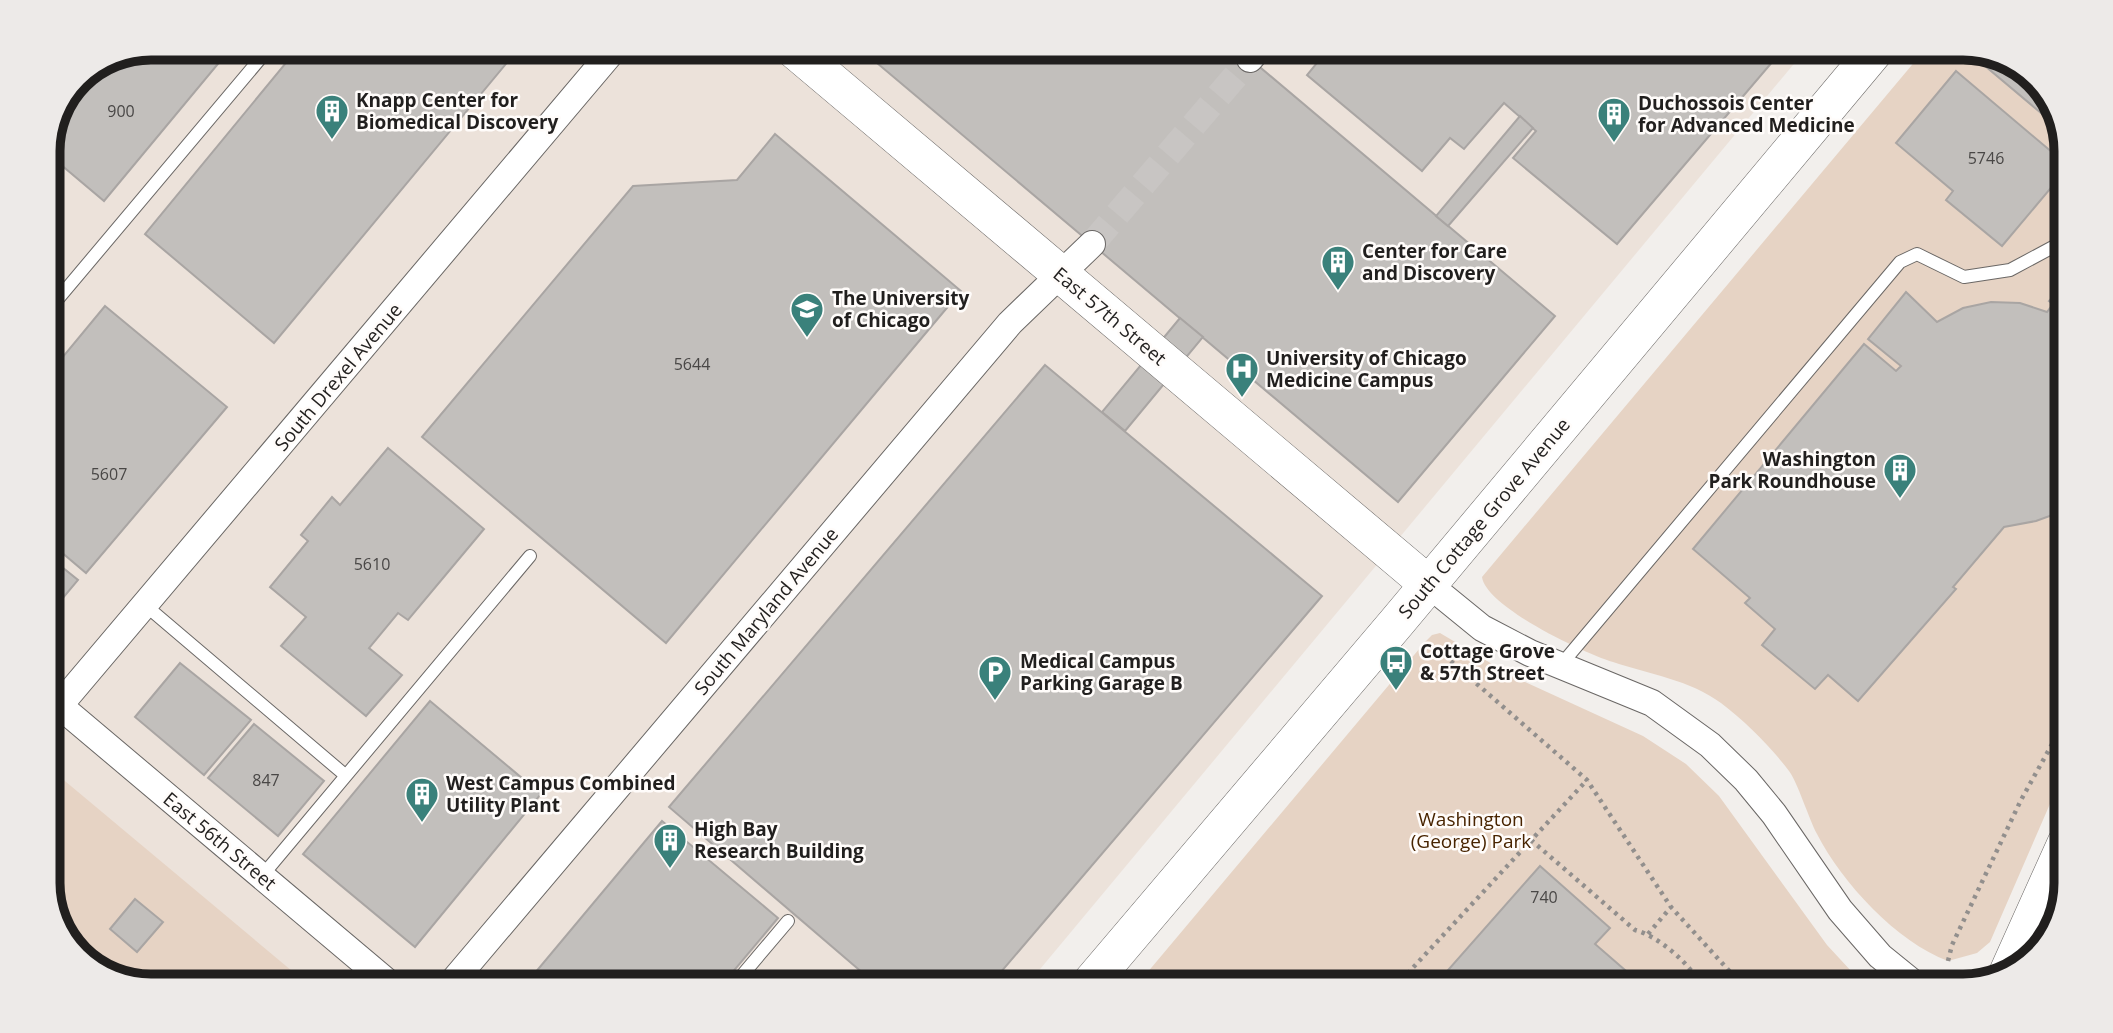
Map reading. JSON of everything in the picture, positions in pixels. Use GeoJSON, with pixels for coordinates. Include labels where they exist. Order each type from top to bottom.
{"type":"FeatureCollection","features":[{"type":"Feature","properties":{"kind":"main road","name":"East 57th Street"},"geometry":{"type":"LineString","coordinates":[[805,59],[1428,584]]}},
{"type":"Feature","properties":{"kind":"main road","name":"South Cottage Grove Avenue"},"geometry":{"type":"LineString","coordinates":[[1098,974],[1868,59]]}},
{"type":"Feature","properties":{"kind":"main road"},"geometry":{"type":"LineString","coordinates":[[2015,956],[2054,870]]}},
{"type":"Feature","properties":{"kind":"street","name":"South Drexel Avenue"},"geometry":{"type":"LineString","coordinates":[[60,694],[145,605],[606,59]]}},
{"type":"Feature","properties":{"kind":"street","name":"South Maryland Avenue"},"geometry":{"type":"LineString","coordinates":[[459,974],[1010,323],[1092,244]]}},
{"type":"Feature","properties":{"kind":"street"},"geometry":{"type":"LineString","coordinates":[[1428,584],[1482,628],[1560,666],[1652,704],[1710,745],[1746,780],[1774,814],[1840,910],[1880,956],[1902,974]]}},
{"type":"Feature","properties":{"kind":"street","name":"East 56th Street"},"geometry":{"type":"LineString","coordinates":[[60,707],[378,974]]}},
{"type":"Feature","properties":{"kind":"lane"},"geometry":{"type":"LineString","coordinates":[[60,297],[260,59]]}},
{"type":"Feature","properties":{"kind":"lane"},"geometry":{"type":"LineString","coordinates":[[1560,666],[1900,262],[1917,254],[1964,277],[2010,270],[2053,247]]}},
{"type":"Feature","properties":{"kind":"lane"},"geometry":{"type":"LineString","coordinates":[[261,876],[530,556]]}},
{"type":"Feature","properties":{"kind":"lane"},"geometry":{"type":"LineString","coordinates":[[145,605],[345,775]]}},
{"type":"Feature","properties":{"kind":"lane"},"geometry":{"type":"LineString","coordinates":[[743,974],[788,921]]}},
{"type":"Feature","properties":{"kind":"path"},"geometry":{"type":"LineString","coordinates":[[1438,650],[1587,780],[1671,907],[1732,974]]}},
{"type":"Feature","properties":{"kind":"path"},"geometry":{"type":"LineString","coordinates":[[1948,961],[1952,945],[2021,800],[2054,741]]}},
{"type":"Feature","properties":{"kind":"path"},"geometry":{"type":"LineString","coordinates":[[1408,974],[1587,780]]}},
{"type":"Feature","properties":{"kind":"path"},"geometry":{"type":"LineString","coordinates":[[1531,840],[1635,930],[1648,934],[1693,974]]}},
{"type":"Feature","properties":{"kind":"path"},"geometry":{"type":"LineString","coordinates":[[1648,934],[1671,907]]}},
{"type":"Feature","properties":{"kind":"shaded area","name":"The University of Chicago"},"geometry":{"type":"Polygon","coordinates":[[[151,59],[1798,59],[1036,974],[151,974],[110,964],[91,951],[69,923],[60,888],[60,145],[62,130],[137,61],[151,59]]]}},
{"type":"Feature","properties":{"kind":"green space"},"geometry":{"type":"Polygon","coordinates":[[[1917,59],[1962,59],[1986,63],[2013,75],[2031,91],[2049,122],[2053,145],[2054,795],[1990,942],[1977,953],[1948,961],[1910,940],[1873,909],[1841,872],[1817,834],[1789,771],[1766,744],[1730,710],[1696,689],[1599,657],[1560,639],[1500,602],[1488,589],[1482,577],[1917,59]]]}},
{"type":"Feature","properties":{"kind":"green space","name":"Washington (George) Park"},"geometry":{"type":"Polygon","coordinates":[[[1440,633],[1514,677],[1643,736],[1686,764],[1719,796],[1827,945],[1854,974],[1146,974],[1432,635],[1440,633]]]}},
{"type":"Feature","properties":{"kind":"green space"},"geometry":{"type":"Polygon","coordinates":[[[60,777],[296,974],[139,973],[110,964],[91,951],[69,923],[61,900],[60,777]]]}},
{"type":"Feature","properties":{"kind":"building"},"geometry":{"type":"Polygon","coordinates":[[[151,59],[222,59],[104,201],[60,164],[63,127],[78,95],[105,72],[122,64],[151,59]]]}},
{"type":"Feature","properties":{"kind":"building","name":"Knapp Center for Biomedical Discovery"},"geometry":{"type":"Polygon","coordinates":[[[289,59],[510,59],[274,343],[145,234],[289,59]]]}},
{"type":"Feature","properties":{"kind":"building","name":"Center for Care and Discovery"},"geometry":{"type":"Polygon","coordinates":[[[872,59],[1250,59],[1555,316],[1398,502],[872,59]]]}},
{"type":"Feature","properties":{"kind":"building","name":"Duchossois Center for Advanced Medicine"},"geometry":{"type":"Polygon","coordinates":[[[1320,59],[1775,59],[1617,244],[1513,158],[1536,131],[1504,103],[1464,149],[1450,138],[1422,171],[1307,75],[1320,59]]]}},
{"type":"Feature","properties":{"kind":"building"},"geometry":{"type":"Polygon","coordinates":[[[1980,61],[2003,69],[2022,82],[2038,100],[2048,119],[1980,61]]]}},
{"type":"Feature","properties":{"kind":"building"},"geometry":{"type":"Polygon","coordinates":[[[1956,71],[2053,153],[2053,185],[2002,246],[1946,200],[1953,191],[1896,143],[1956,71]]]}},
{"type":"Feature","properties":{"kind":"building"},"geometry":{"type":"Polygon","coordinates":[[[1520,116],[1533,128],[1448,226],[1436,216],[1520,116]]]}},
{"type":"Feature","properties":{"kind":"building"},"geometry":{"type":"Polygon","coordinates":[[[775,134],[961,291],[666,643],[422,437],[633,186],[737,180],[775,134]]]}},
{"type":"Feature","properties":{"kind":"building","name":"Washington Park Roundhouse"},"geometry":{"type":"Polygon","coordinates":[[[1906,292],[1937,322],[1963,308],[1991,302],[2020,303],[2047,312],[2053,304],[2049,301],[2053,296],[2054,515],[2004,527],[1953,587],[1956,589],[1858,701],[1828,675],[1815,689],[1762,645],[1775,629],[1745,603],[1750,598],[1693,549],[1864,344],[1896,371],[1901,366],[1868,339],[1906,292]]]}},
{"type":"Feature","properties":{"kind":"building"},"geometry":{"type":"Polygon","coordinates":[[[105,306],[227,407],[86,573],[60,551],[60,360],[105,306]]]}},
{"type":"Feature","properties":{"kind":"building"},"geometry":{"type":"Polygon","coordinates":[[[1180,318],[1203,337],[1125,431],[1102,412],[1180,318]]]}},
{"type":"Feature","properties":{"kind":"building","name":"Medical Campus Parking Garage B"},"geometry":{"type":"Polygon","coordinates":[[[1045,365],[1322,596],[999,974],[864,974],[669,807],[1045,365]]]}},
{"type":"Feature","properties":{"kind":"building"},"geometry":{"type":"Polygon","coordinates":[[[388,448],[484,529],[408,620],[398,613],[369,648],[402,675],[366,716],[281,646],[306,617],[270,587],[308,541],[301,535],[332,497],[340,505],[388,448]]]}},
{"type":"Feature","properties":{"kind":"building"},"geometry":{"type":"Polygon","coordinates":[[[60,565],[78,580],[60,601],[60,565]]]}},
{"type":"Feature","properties":{"kind":"building"},"geometry":{"type":"Polygon","coordinates":[[[180,663],[251,720],[204,775],[135,717],[180,663]]]}},
{"type":"Feature","properties":{"kind":"building","name":"West Campus Combined Utility Plant"},"geometry":{"type":"Polygon","coordinates":[[[430,701],[541,794],[415,947],[303,854],[430,701]]]}},
{"type":"Feature","properties":{"kind":"building"},"geometry":{"type":"Polygon","coordinates":[[[254,724],[324,781],[278,836],[208,778],[254,724]]]}},
{"type":"Feature","properties":{"kind":"building","name":"High Bay Research Building"},"geometry":{"type":"Polygon","coordinates":[[[662,821],[778,918],[731,974],[534,974],[662,821]]]}},
{"type":"Feature","properties":{"kind":"building"},"geometry":{"type":"Polygon","coordinates":[[[1540,866],[1610,928],[1595,944],[1630,974],[1445,974],[1540,866]]]}},
{"type":"Feature","properties":{"kind":"building"},"geometry":{"type":"Polygon","coordinates":[[[135,899],[163,922],[137,952],[110,929],[135,899]]]}},
{"type":"Feature","properties":{"kind":"tunnel"},"geometry":{"type":"LineString","coordinates":[[1092,244],[1250,59]]}},
{"type":"Feature","properties":{"kind":"place","name":"Knapp Center for Biomedical Discovery"},"geometry":{"type":"Point","coordinates":[332,141]}},
{"type":"Feature","properties":{"kind":"place","name":"Duchossois Center for Advanced Medicine"},"geometry":{"type":"Point","coordinates":[1614,144]}},
{"type":"Feature","properties":{"kind":"place","name":"Center for Care and Discovery"},"geometry":{"type":"Point","coordinates":[1338,292]}},
{"type":"Feature","properties":{"kind":"place","name":"The University of Chicago"},"geometry":{"type":"Point","coordinates":[807,339]}},
{"type":"Feature","properties":{"kind":"place","name":"University of Chicago Medicine Campus"},"geometry":{"type":"Point","coordinates":[1242,399]}},
{"type":"Feature","properties":{"kind":"place","name":"Washington Park Roundhouse"},"geometry":{"type":"Point","coordinates":[1900,500]}},
{"type":"Feature","properties":{"kind":"place","name":"Cottage Grove & 57th Street"},"geometry":{"type":"Point","coordinates":[1396,692]}},
{"type":"Feature","properties":{"kind":"place","name":"Medical Campus Parking Garage B"},"geometry":{"type":"Point","coordinates":[995,702]}},
{"type":"Feature","properties":{"kind":"place","name":"West Campus Combined Utility Plant"},"geometry":{"type":"Point","coordinates":[422,824]}},
{"type":"Feature","properties":{"kind":"place","name":"High Bay Research Building"},"geometry":{"type":"Point","coordinates":[670,870]}}]}
